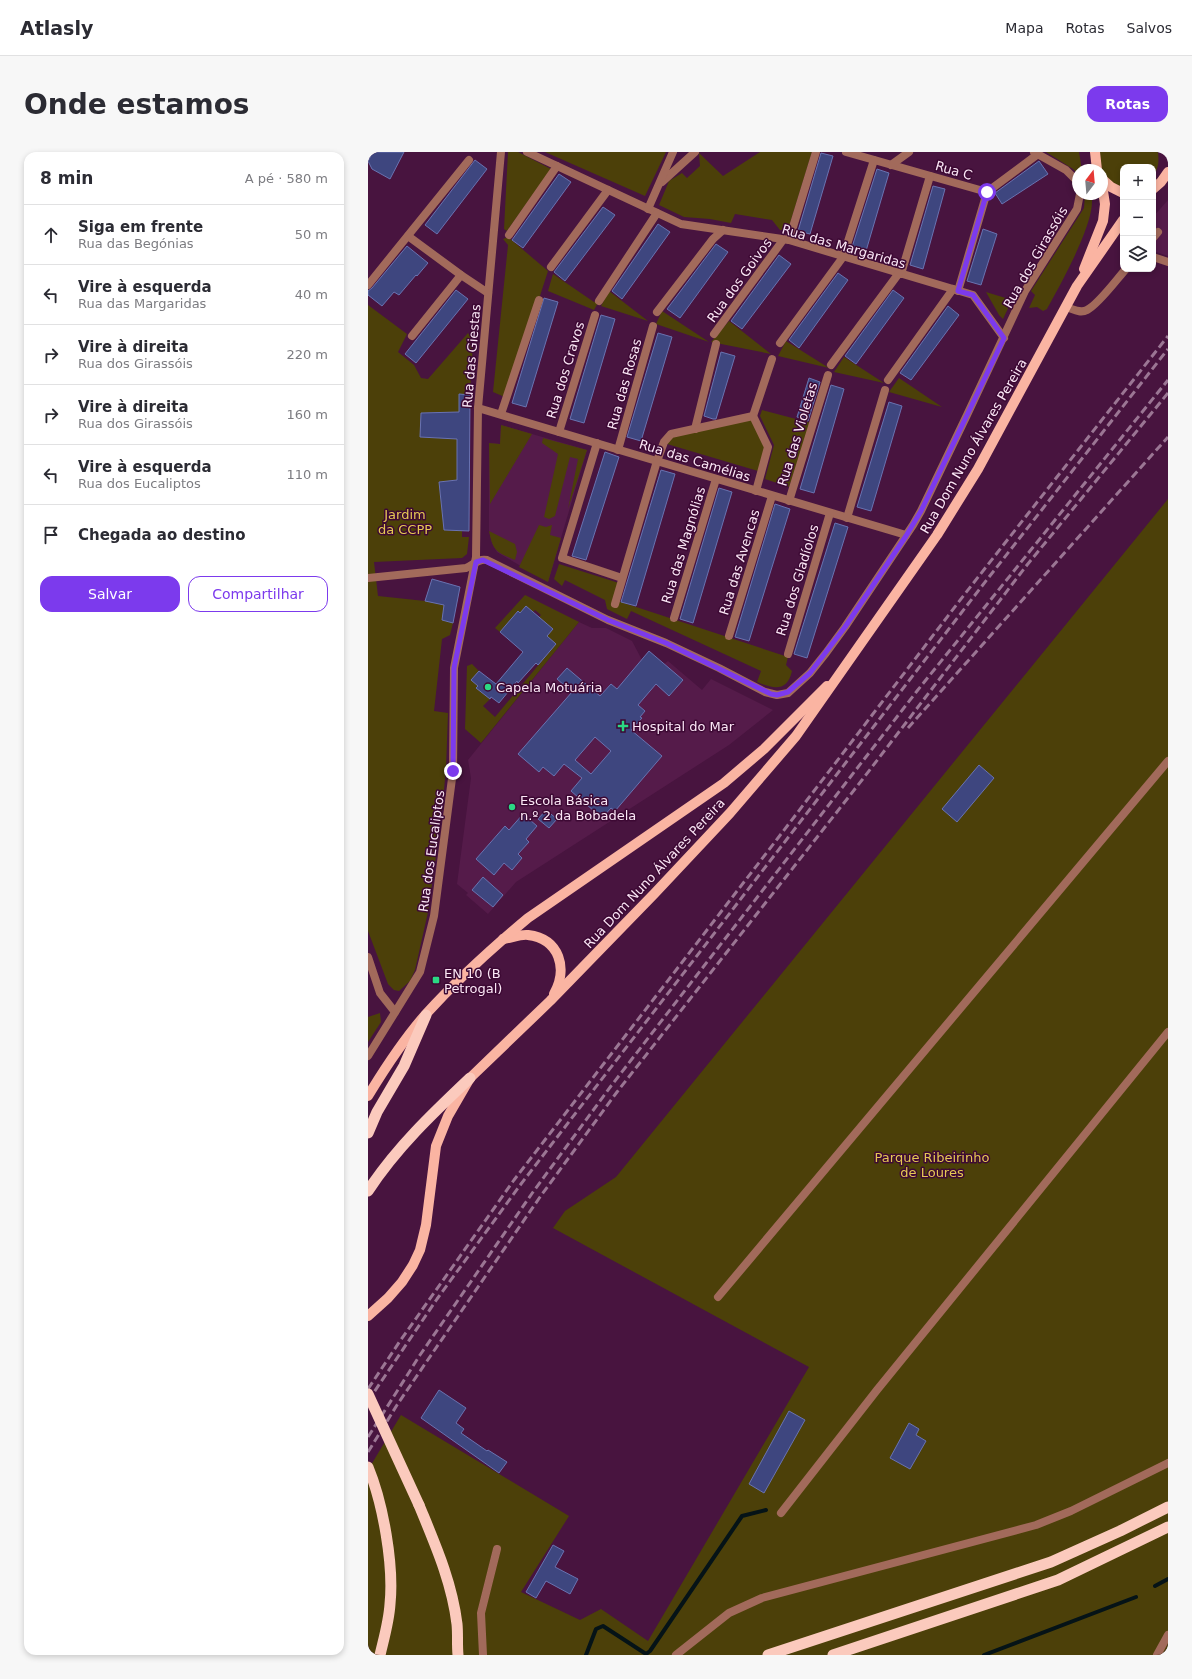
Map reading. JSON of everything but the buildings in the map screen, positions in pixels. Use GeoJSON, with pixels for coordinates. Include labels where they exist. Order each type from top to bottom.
{"type":"FeatureCollection","features":[{"type":"Feature","properties":{"kind":"highway"},"geometry":{"type":"LineString","coordinates":[[368,1133],[377,1112],[404,1066],[426,1015]]}},
{"type":"Feature","properties":{"kind":"highway"},"geometry":{"type":"LineString","coordinates":[[368,1191],[397,1152],[434,1112],[470,1078]]}},
{"type":"Feature","properties":{"kind":"highway"},"geometry":{"type":"LineString","coordinates":[[368,1394],[439,1552],[450,1587],[457,1625],[458,1655]]}},
{"type":"Feature","properties":{"kind":"highway"},"geometry":{"type":"LineString","coordinates":[[368,1467],[383,1516],[389,1556],[390,1603],[380,1655]]}},
{"type":"Feature","properties":{"kind":"highway"},"geometry":{"type":"LineString","coordinates":[[768,1655],[1051,1562],[1120,1531],[1168,1507]]}},
{"type":"Feature","properties":{"kind":"highway"},"geometry":{"type":"LineString","coordinates":[[833,1655],[1058,1580],[1168,1527]]}},
{"type":"Feature","properties":{"kind":"main road"},"geometry":{"type":"LineString","coordinates":[[1095,152],[1096,164]]}},
{"type":"Feature","properties":{"kind":"main road"},"geometry":{"type":"LineString","coordinates":[[1156,186],[1168,172]]}},
{"type":"Feature","properties":{"kind":"main road"},"geometry":{"type":"LineString","coordinates":[[1108,184],[1120,192]]}},
{"type":"Feature","properties":{"kind":"main road","name":"Rua Dom Nuno Álvares Pereira"},"geometry":{"type":"LineString","coordinates":[[1077,286],[1103,221],[1104,200]]}},
{"type":"Feature","properties":{"kind":"main road","name":"Rua Dom Nuno Álvares Pereira"},"geometry":{"type":"LineString","coordinates":[[368,1316],[388,1298],[402,1282],[413,1265],[420,1250],[426,1225],[436,1146],[448,1116],[470,1078],[550,1001],[730,813],[796,736],[937,535],[978,469],[1077,286],[1120,224]]}},
{"type":"Feature","properties":{"kind":"main road","name":"Rua Dom Nuno Álvares Pereira"},"geometry":{"type":"LineString","coordinates":[[368,1096],[389,1062],[426,1015],[503,939],[528,918],[724,783],[764,749],[841,672]]}},
{"type":"Feature","properties":{"kind":"main road"},"geometry":{"type":"LineString","coordinates":[[503,939],[527,935],[544,940],[558,953],[561,969],[559,986],[550,1001]]}},
{"type":"Feature","properties":{"kind":"street","name":"Rua das Giestas"},"geometry":{"type":"LineString","coordinates":[[476,562],[478,408],[501,152]]}},
{"type":"Feature","properties":{"kind":"street","name":"Rua das Margaridas"},"geometry":{"type":"LineString","coordinates":[[527,152],[681,224],[786,240],[973,295],[1004,338]]}},
{"type":"Feature","properties":{"kind":"street"},"geometry":{"type":"LineString","coordinates":[[648,209],[673,152]]}},
{"type":"Feature","properties":{"kind":"street"},"geometry":{"type":"LineString","coordinates":[[659,184],[695,152]]}},
{"type":"Feature","properties":{"kind":"street","name":"Rua dos Goivos"},"geometry":{"type":"LineString","coordinates":[[714,334],[786,240],[816,152]]}},
{"type":"Feature","properties":{"kind":"street","name":"Rua C"},"geometry":{"type":"LineString","coordinates":[[846,152],[987,192]]}},
{"type":"Feature","properties":{"kind":"street"},"geometry":{"type":"LineString","coordinates":[[891,165],[909,152]]}},
{"type":"Feature","properties":{"kind":"street"},"geometry":{"type":"LineString","coordinates":[[888,380],[956,290],[987,192],[1036,153],[1066,170],[1072,176]]}},
{"type":"Feature","properties":{"kind":"street"},"geometry":{"type":"LineString","coordinates":[[368,285],[469,160]]}},
{"type":"Feature","properties":{"kind":"street"},"geometry":{"type":"LineString","coordinates":[[780,343],[843,257],[874,160]]}},
{"type":"Feature","properties":{"kind":"street"},"geometry":{"type":"LineString","coordinates":[[509,235],[557,166]]}},
{"type":"Feature","properties":{"kind":"street"},"geometry":{"type":"LineString","coordinates":[[831,365],[900,274],[930,176]]}},
{"type":"Feature","properties":{"kind":"street"},"geometry":{"type":"LineString","coordinates":[[551,267],[608,190]]}},
{"type":"Feature","properties":{"kind":"street","name":"Rua dos Girassóis"},"geometry":{"type":"LineString","coordinates":[[476,562],[487,560],[608,620],[666,643],[765,692],[777,695],[792,690],[818,664],[845,627],[921,511],[1029,284],[1077,209],[1079,200]]}},
{"type":"Feature","properties":{"kind":"street"},"geometry":{"type":"LineString","coordinates":[[599,301],[657,213]]}},
{"type":"Feature","properties":{"kind":"street"},"geometry":{"type":"LineString","coordinates":[[657,312],[713,239],[722,230]]}},
{"type":"Feature","properties":{"kind":"street"},"geometry":{"type":"LineString","coordinates":[[408,236],[461,275],[488,292]]}},
{"type":"Feature","properties":{"kind":"street"},"geometry":{"type":"LineString","coordinates":[[1156,258],[1168,262]]}},
{"type":"Feature","properties":{"kind":"street"},"geometry":{"type":"LineString","coordinates":[[1066,306],[1077,311],[1087,310],[1095,304],[1123,272]]}},
{"type":"Feature","properties":{"kind":"street"},"geometry":{"type":"LineString","coordinates":[[412,336],[461,275]]}},
{"type":"Feature","properties":{"kind":"street"},"geometry":{"type":"LineString","coordinates":[[501,414],[539,300]]}},
{"type":"Feature","properties":{"kind":"street","name":"Rua dos Cravos"},"geometry":{"type":"LineString","coordinates":[[559,432],[595,315]]}},
{"type":"Feature","properties":{"kind":"street","name":"Rua das Rosas"},"geometry":{"type":"LineString","coordinates":[[618,450],[653,326]]}},
{"type":"Feature","properties":{"kind":"street"},"geometry":{"type":"LineString","coordinates":[[694,428],[716,344]]}},
{"type":"Feature","properties":{"kind":"street"},"geometry":{"type":"LineString","coordinates":[[756,491],[768,447],[753,416],[772,359]]}},
{"type":"Feature","properties":{"kind":"street","name":"Rua das Violetas"},"geometry":{"type":"LineString","coordinates":[[789,501],[828,375]]}},
{"type":"Feature","properties":{"kind":"street"},"geometry":{"type":"LineString","coordinates":[[847,518],[885,390]]}},
{"type":"Feature","properties":{"kind":"street","name":"Rua das Camélias"},"geometry":{"type":"LineString","coordinates":[[478,408],[906,536]]}},
{"type":"Feature","properties":{"kind":"street"},"geometry":{"type":"LineString","coordinates":[[615,604],[664,442],[670,434],[753,416]]}},
{"type":"Feature","properties":{"kind":"street"},"geometry":{"type":"LineString","coordinates":[[597,443],[562,558],[622,578]]}},
{"type":"Feature","properties":{"kind":"street","name":"Rua das Magnólias"},"geometry":{"type":"LineString","coordinates":[[674,618],[716,479]]}},
{"type":"Feature","properties":{"kind":"street","name":"Rua das Avencas"},"geometry":{"type":"LineString","coordinates":[[729,636],[772,496]]}},
{"type":"Feature","properties":{"kind":"street","name":"Rua dos Gladíolos"},"geometry":{"type":"LineString","coordinates":[[788,654],[830,513]]}},
{"type":"Feature","properties":{"kind":"street"},"geometry":{"type":"LineString","coordinates":[[368,578],[466,568],[476,562]]}},
{"type":"Feature","properties":{"kind":"street","name":"Rua dos Eucaliptos"},"geometry":{"type":"LineString","coordinates":[[368,1056],[420,972],[434,916],[453,771],[454,668],[476,562]]}},
{"type":"Feature","properties":{"kind":"street"},"geometry":{"type":"LineString","coordinates":[[718,1297],[1168,761]]}},
{"type":"Feature","properties":{"kind":"street"},"geometry":{"type":"LineString","coordinates":[[368,957],[380,993],[395,1012]]}},
{"type":"Feature","properties":{"kind":"street"},"geometry":{"type":"LineString","coordinates":[[781,1513],[882,1384],[1168,1032]]}},
{"type":"Feature","properties":{"kind":"street"},"geometry":{"type":"LineString","coordinates":[[676,1655],[729,1613],[762,1598],[1036,1525],[1071,1511],[1168,1463]]}},
{"type":"Feature","properties":{"kind":"street"},"geometry":{"type":"LineString","coordinates":[[483,1655],[481,1613],[497,1549]]}},
{"type":"Feature","properties":{"kind":"street"},"geometry":{"type":"LineString","coordinates":[[1156,1655],[1168,1636]]}},
{"type":"Feature","properties":{"kind":"shaded area"},"geometry":{"type":"Polygon","coordinates":[[[1168,200],[1168,256],[1156,252],[1156,214],[1168,200]]]}},
{"type":"Feature","properties":{"kind":"shaded area"},"geometry":{"type":"Polygon","coordinates":[[[501,425],[587,450],[548,582],[497,552],[492,543],[489,531],[489,443],[500,444],[501,425]]]}},
{"type":"Feature","properties":{"kind":"shaded area","name":"Hospital do Mar"},"geometry":{"type":"Polygon","coordinates":[[[579,622],[592,628],[606,628],[632,641],[642,660],[664,664],[668,661],[702,690],[711,679],[773,710],[729,745],[516,882],[488,914],[466,895],[468,893],[457,884],[471,778],[468,760],[579,622]]]}},
{"type":"Feature","properties":{"kind":"green space"},"geometry":{"type":"Polygon","coordinates":[[[508,152],[518,152],[551,169],[507,231],[504,229],[508,152]]]}},
{"type":"Feature","properties":{"kind":"green space"},"geometry":{"type":"Polygon","coordinates":[[[545,152],[666,152],[645,196],[545,152]]]}},
{"type":"Feature","properties":{"kind":"green space"},"geometry":{"type":"Polygon","coordinates":[[[760,152],[812,152],[788,230],[780,230],[772,220],[735,214],[731,223],[710,219],[684,217],[659,205],[669,181],[682,173],[687,178],[700,166],[699,153],[723,176],[760,152]]]}},
{"type":"Feature","properties":{"kind":"green space"},"geometry":{"type":"Polygon","coordinates":[[[1046,152],[1079,152],[1081,164],[1072,164],[1072,168],[1046,152]]]}},
{"type":"Feature","properties":{"kind":"green space"},"geometry":{"type":"Polygon","coordinates":[[[1100,152],[1158,152],[1156,170],[1156,164],[1120,164],[1120,186],[1108,179],[1108,164],[1101,164],[1100,152]]]}},
{"type":"Feature","properties":{"kind":"green space"},"geometry":{"type":"Polygon","coordinates":[[[1085,200],[1092,200],[1089,219],[1084,235],[1047,309],[1043,311],[1037,307],[1029,308],[1035,295],[1031,291],[1084,208],[1085,200]]]}},
{"type":"Feature","properties":{"kind":"green space"},"geometry":{"type":"Polygon","coordinates":[[[508,237],[548,271],[507,398],[493,392],[508,245],[503,239],[508,237]]]}},
{"type":"Feature","properties":{"kind":"green space"},"geometry":{"type":"Polygon","coordinates":[[[553,274],[594,302],[599,301],[594,310],[548,291],[553,274]]]}},
{"type":"Feature","properties":{"kind":"green space"},"geometry":{"type":"Polygon","coordinates":[[[609,291],[648,321],[601,306],[609,291]]]}},
{"type":"Feature","properties":{"kind":"green space"},"geometry":{"type":"Polygon","coordinates":[[[986,292],[1012,300],[1003,319],[999,315],[986,292]]]}},
{"type":"Feature","properties":{"kind":"green space","name":"Jardim da CCPP"},"geometry":{"type":"Polygon","coordinates":[[[368,305],[407,334],[398,352],[414,365],[421,378],[428,379],[468,333],[473,341],[470,395],[459,395],[459,412],[421,413],[420,437],[457,439],[457,480],[439,482],[444,530],[462,531],[462,537],[469,537],[467,554],[462,558],[374,562],[378,596],[425,601],[444,605],[442,620],[453,623],[450,635],[442,639],[434,711],[448,713],[446,769],[441,820],[428,912],[415,970],[410,981],[399,991],[394,990],[388,984],[368,931],[368,305]]]}},
{"type":"Feature","properties":{"kind":"green space"},"geometry":{"type":"Polygon","coordinates":[[[662,311],[709,342],[656,324],[662,311]]]}},
{"type":"Feature","properties":{"kind":"green space"},"geometry":{"type":"Polygon","coordinates":[[[729,321],[771,354],[711,342],[729,321]]]}},
{"type":"Feature","properties":{"kind":"green space"},"geometry":{"type":"Polygon","coordinates":[[[786,341],[829,368],[778,356],[786,341]]]}},
{"type":"Feature","properties":{"kind":"green space"},"geometry":{"type":"Polygon","coordinates":[[[844,357],[884,383],[834,372],[844,357]]]}},
{"type":"Feature","properties":{"kind":"green space"},"geometry":{"type":"Polygon","coordinates":[[[899,378],[942,407],[889,392],[899,378]]]}},
{"type":"Feature","properties":{"kind":"green space"},"geometry":{"type":"Polygon","coordinates":[[[762,410],[811,423],[789,487],[765,479],[774,445],[760,416],[762,410]]]}},
{"type":"Feature","properties":{"kind":"green space"},"geometry":{"type":"Polygon","coordinates":[[[752,418],[766,447],[758,471],[667,444],[671,436],[752,418]]]}},
{"type":"Feature","properties":{"kind":"green space"},"geometry":{"type":"Polygon","coordinates":[[[501,425],[532,434],[490,504],[489,443],[500,444],[501,425]]]}},
{"type":"Feature","properties":{"kind":"green space"},"geometry":{"type":"Polygon","coordinates":[[[543,438],[587,450],[568,509],[578,459],[570,457],[555,516],[549,519],[544,517],[558,454],[542,443],[543,438]]]}},
{"type":"Feature","properties":{"kind":"green space","name":"Parque Ribeirinho de Loures"},"geometry":{"type":"Polygon","coordinates":[[[1168,499],[1168,1655],[368,1655],[368,1470],[401,1415],[569,1516],[521,1592],[580,1620],[601,1609],[648,1641],[809,1367],[553,1228],[565,1211],[616,1177],[1168,499]]]}},
{"type":"Feature","properties":{"kind":"green space"},"geometry":{"type":"Polygon","coordinates":[[[539,525],[546,527],[552,525],[550,535],[561,538],[548,582],[519,567],[539,525]]]}},
{"type":"Feature","properties":{"kind":"green space"},"geometry":{"type":"Polygon","coordinates":[[[489,531],[515,544],[517,552],[515,560],[500,553],[494,547],[489,531]]]}},
{"type":"Feature","properties":{"kind":"green space"},"geometry":{"type":"Polygon","coordinates":[[[559,564],[622,584],[618,601],[788,657],[786,665],[792,671],[790,678],[787,683],[779,687],[769,686],[757,682],[761,671],[631,611],[627,619],[607,609],[605,600],[565,580],[562,586],[554,579],[559,564]]]}},
{"type":"Feature","properties":{"kind":"green space"},"geometry":{"type":"Polygon","coordinates":[[[525,595],[579,622],[481,743],[465,729],[467,666],[472,664],[479,671],[471,680],[478,686],[477,688],[490,699],[483,706],[495,717],[556,644],[547,636],[553,629],[539,617],[541,615],[535,610],[533,612],[526,606],[520,613],[518,611],[500,632],[495,628],[525,595]]]}},
{"type":"Feature","properties":{"kind":"green space"},"geometry":{"type":"Polygon","coordinates":[[[380,1013],[381,1022],[368,1042],[368,1017],[380,1013]]]}},
{"type":"Feature","properties":{"kind":"waterway"},"geometry":{"type":"LineString","coordinates":[[586,1655],[596,1629],[603,1626],[646,1654],[650,1651],[742,1516],[766,1510]]}},
{"type":"Feature","properties":{"kind":"waterway"},"geometry":{"type":"LineString","coordinates":[[1155,1586],[1168,1579]]}},
{"type":"Feature","properties":{"kind":"waterway"},"geometry":{"type":"LineString","coordinates":[[984,1655],[1136,1597]]}},
{"type":"Feature","properties":{"kind":"railway"},"geometry":{"type":"LineString","coordinates":[[368,1389],[400,1341],[514,1180],[964,595],[1168,336]]}},
{"type":"Feature","properties":{"kind":"railway"},"geometry":{"type":"LineString","coordinates":[[368,1401],[437,1299],[521,1184],[982,586],[1168,349]]}},
{"type":"Feature","properties":{"kind":"railway"},"geometry":{"type":"LineString","coordinates":[[368,1437],[420,1355],[533,1192],[611,1086],[917,691],[1168,380]]}},
{"type":"Feature","properties":{"kind":"railway"},"geometry":{"type":"LineString","coordinates":[[368,1452],[397,1405],[540,1197],[617,1092],[862,780],[1027,565],[1168,393]]}},
{"type":"Feature","properties":{"kind":"railway"},"geometry":{"type":"LineString","coordinates":[[908,728],[1168,437]]}},
{"type":"Feature","properties":{"kind":"place","name":"Capela Motuária"},"geometry":{"type":"Point","coordinates":[488,687]}},
{"type":"Feature","properties":{"kind":"place","name":"Hospital do Mar"},"geometry":{"type":"Point","coordinates":[623,726]}},
{"type":"Feature","properties":{"kind":"place","name":"Escola Básica n.º 2 da Bobadela"},"geometry":{"type":"Point","coordinates":[512,807]}},
{"type":"Feature","properties":{"kind":"place","name":"EN 10 (B Petrogal)"},"geometry":{"type":"Point","coordinates":[436,980]}},
{"type":"Feature","properties":{"kind":"route"},"geometry":{"type":"LineString","coordinates":[[453,771],[454,668],[476,562],[483,560],[487,560],[608,620],[666,643],[765,692],[777,695],[788,692],[810,673],[826,654],[845,627],[921,511],[1004,338],[973,295],[958,291],[987,192]]}}]}
